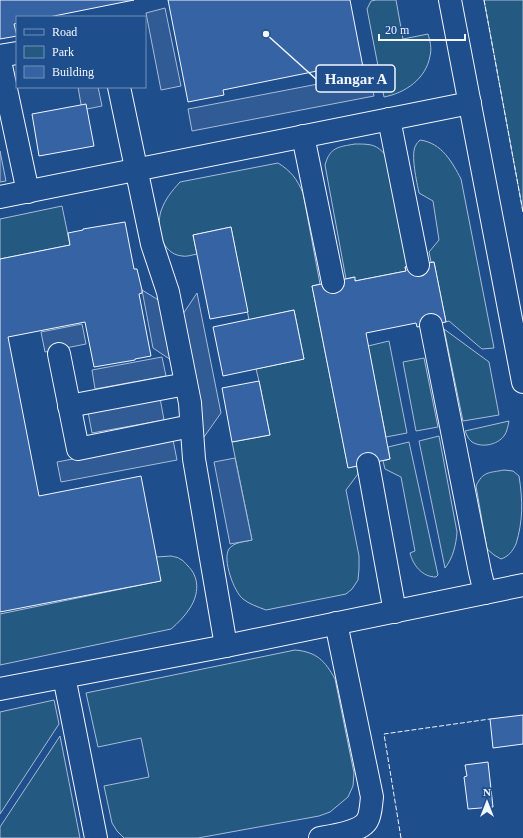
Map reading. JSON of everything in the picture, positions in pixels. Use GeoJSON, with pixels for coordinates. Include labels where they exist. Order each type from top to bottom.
{"type":"FeatureCollection","features":[{"type":"Feature","properties":{"kind":"lane"},"geometry":{"type":"LineString","coordinates":[[450,0],[523,382]]}},
{"type":"Feature","properties":{"kind":"lane"},"geometry":{"type":"LineString","coordinates":[[0,56],[16,53]]}},
{"type":"Feature","properties":{"kind":"lane"},"geometry":{"type":"LineString","coordinates":[[0,61],[28,192]]}},
{"type":"Feature","properties":{"kind":"lane"},"geometry":{"type":"LineString","coordinates":[[119,88],[152,244],[168,292],[190,403],[194,459],[226,646]]}},
{"type":"Feature","properties":{"kind":"lane"},"geometry":{"type":"LineString","coordinates":[[0,197],[470,102]]}},
{"type":"Feature","properties":{"kind":"lane"},"geometry":{"type":"LineString","coordinates":[[389,119],[418,265]]}},
{"type":"Feature","properties":{"kind":"lane"},"geometry":{"type":"LineString","coordinates":[[303,136],[333,282]]}},
{"type":"Feature","properties":{"kind":"lane"},"geometry":{"type":"LineString","coordinates":[[432,325],[478,564],[485,593]]}},
{"type":"Feature","properties":{"kind":"lane"},"geometry":{"type":"LineString","coordinates":[[59,354],[78,449],[191,426]]}},
{"type":"Feature","properties":{"kind":"lane"},"geometry":{"type":"LineString","coordinates":[[69,406],[186,384]]}},
{"type":"Feature","properties":{"kind":"lane"},"geometry":{"type":"LineString","coordinates":[[368,464],[395,612]]}},
{"type":"Feature","properties":{"kind":"lane"},"geometry":{"type":"LineString","coordinates":[[0,690],[226,646],[523,585]]}},
{"type":"Feature","properties":{"kind":"lane"},"geometry":{"type":"LineString","coordinates":[[320,838],[357,829],[367,822],[371,809],[372,796],[336,623]]}},
{"type":"Feature","properties":{"kind":"lane"},"geometry":{"type":"LineString","coordinates":[[64,677],[96,838]]}},
{"type":"Feature","properties":{"kind":"green space"},"geometry":{"type":"Polygon","coordinates":[[[396,0],[403,39],[428,34],[431,47],[428,64],[419,78],[407,88],[384,97],[367,9],[371,1],[396,0]]]}},
{"type":"Feature","properties":{"kind":"green space"},"geometry":{"type":"Polygon","coordinates":[[[484,0],[523,0],[523,212],[484,0]]]}},
{"type":"Feature","properties":{"kind":"green space"},"geometry":{"type":"Polygon","coordinates":[[[420,140],[428,142],[440,149],[450,160],[461,179],[494,348],[482,349],[449,321],[446,322],[434,262],[431,262],[429,252],[439,240],[433,201],[419,193],[414,168],[414,149],[420,140]]]}},
{"type":"Feature","properties":{"kind":"green space"},"geometry":{"type":"Polygon","coordinates":[[[365,144],[376,147],[386,156],[408,267],[405,267],[406,271],[355,281],[354,277],[346,279],[325,165],[332,151],[339,147],[365,144]]]}},
{"type":"Feature","properties":{"kind":"green space"},"geometry":{"type":"Polygon","coordinates":[[[278,163],[287,169],[293,176],[303,193],[320,284],[312,286],[348,467],[357,466],[358,474],[346,490],[359,556],[359,569],[358,580],[352,589],[346,594],[266,610],[243,599],[236,590],[228,567],[227,554],[229,549],[236,544],[252,540],[232,442],[270,435],[256,369],[304,359],[294,310],[249,320],[231,227],[193,235],[197,254],[184,256],[175,254],[165,245],[160,232],[159,224],[161,211],[165,203],[180,182],[278,163]]]}},
{"type":"Feature","properties":{"kind":"green space"},"geometry":{"type":"Polygon","coordinates":[[[62,206],[70,245],[0,259],[0,219],[62,206]]]}},
{"type":"Feature","properties":{"kind":"green space"},"geometry":{"type":"Polygon","coordinates":[[[444,329],[489,362],[499,415],[463,421],[444,329]]]}},
{"type":"Feature","properties":{"kind":"green space"},"geometry":{"type":"Polygon","coordinates":[[[389,341],[407,433],[386,437],[368,346],[389,341]]]}},
{"type":"Feature","properties":{"kind":"green space"},"geometry":{"type":"Polygon","coordinates":[[[424,358],[438,427],[416,431],[403,362],[424,358]]]}},
{"type":"Feature","properties":{"kind":"green space"},"geometry":{"type":"Polygon","coordinates":[[[509,421],[507,431],[504,436],[497,442],[489,445],[480,445],[472,442],[465,431],[509,421]]]}},
{"type":"Feature","properties":{"kind":"green space"},"geometry":{"type":"Polygon","coordinates":[[[439,436],[457,532],[454,551],[445,568],[419,441],[439,436]]]}},
{"type":"Feature","properties":{"kind":"green space"},"geometry":{"type":"Polygon","coordinates":[[[409,442],[438,575],[436,577],[422,573],[413,562],[410,553],[415,551],[401,477],[385,469],[383,461],[390,459],[388,447],[409,442]]]}},
{"type":"Feature","properties":{"kind":"green space"},"geometry":{"type":"Polygon","coordinates":[[[504,470],[513,471],[519,476],[522,511],[516,544],[506,557],[501,559],[487,549],[476,486],[484,475],[490,472],[504,470]]]}},
{"type":"Feature","properties":{"kind":"green space"},"geometry":{"type":"Polygon","coordinates":[[[171,556],[182,560],[191,570],[197,586],[195,597],[190,608],[171,629],[0,665],[0,614],[160,581],[156,557],[171,556]]]}},
{"type":"Feature","properties":{"kind":"green space"},"geometry":{"type":"Polygon","coordinates":[[[295,650],[303,651],[320,658],[328,667],[335,679],[354,773],[353,786],[348,797],[330,812],[319,816],[198,838],[124,838],[112,823],[104,786],[149,777],[141,738],[98,747],[86,693],[295,650]]]}},
{"type":"Feature","properties":{"kind":"green space"},"geometry":{"type":"Polygon","coordinates":[[[54,700],[59,724],[0,814],[0,712],[54,700]]]}},
{"type":"Feature","properties":{"kind":"green space"},"geometry":{"type":"Polygon","coordinates":[[[60,736],[80,838],[0,838],[0,827],[60,736]]]}},
{"type":"Feature","properties":{"kind":"shaded area"},"geometry":{"type":"Polygon","coordinates":[[[165,8],[181,86],[161,90],[146,13],[165,8]]]}},
{"type":"Feature","properties":{"kind":"shaded area"},"geometry":{"type":"Polygon","coordinates":[[[370,74],[374,96],[192,131],[188,109],[370,74]]]}},
{"type":"Feature","properties":{"kind":"shaded area"},"geometry":{"type":"Polygon","coordinates":[[[78,88],[98,88],[102,106],[82,110],[78,88]]]}},
{"type":"Feature","properties":{"kind":"shaded area"},"geometry":{"type":"Polygon","coordinates":[[[0,151],[6,181],[0,182],[0,151]]]}},
{"type":"Feature","properties":{"kind":"shaded area"},"geometry":{"type":"Polygon","coordinates":[[[142,290],[165,304],[177,364],[153,348],[142,290]]]}},
{"type":"Feature","properties":{"kind":"shaded area"},"geometry":{"type":"Polygon","coordinates":[[[197,293],[221,413],[204,437],[181,317],[197,293]]]}},
{"type":"Feature","properties":{"kind":"shaded area"},"geometry":{"type":"Polygon","coordinates":[[[82,324],[86,344],[45,352],[41,332],[82,324]]]}},
{"type":"Feature","properties":{"kind":"shaded area"},"geometry":{"type":"Polygon","coordinates":[[[162,357],[166,376],[95,389],[92,370],[162,357]]]}},
{"type":"Feature","properties":{"kind":"shaded area"},"geometry":{"type":"Polygon","coordinates":[[[160,398],[164,420],[92,433],[88,412],[160,398]]]}},
{"type":"Feature","properties":{"kind":"shaded area"},"geometry":{"type":"Polygon","coordinates":[[[173,440],[177,460],[61,482],[57,462],[173,440]]]}},
{"type":"Feature","properties":{"kind":"shaded area"},"geometry":{"type":"Polygon","coordinates":[[[235,458],[252,540],[230,544],[214,462],[235,458]]]}},
{"type":"Feature","properties":{"kind":"building"},"geometry":{"type":"Polygon","coordinates":[[[0,0],[134,0],[54,16],[16,16],[16,23],[14,24],[16,36],[0,39],[0,0]]]}},
{"type":"Feature","properties":{"kind":"building"},"geometry":{"type":"Polygon","coordinates":[[[168,0],[350,0],[363,67],[328,74],[327,69],[223,90],[224,95],[188,102],[168,0]]]}},
{"type":"Feature","properties":{"kind":"building"},"geometry":{"type":"Polygon","coordinates":[[[86,104],[94,146],[39,156],[32,114],[86,104]]]}},
{"type":"Feature","properties":{"kind":"building"},"geometry":{"type":"Polygon","coordinates":[[[125,222],[134,269],[137,269],[142,290],[142,293],[139,294],[151,356],[94,367],[85,322],[8,337],[39,496],[141,476],[161,581],[0,612],[0,259],[70,245],[68,233],[125,222]]]}},
{"type":"Feature","properties":{"kind":"building"},"geometry":{"type":"Polygon","coordinates":[[[231,227],[248,312],[210,319],[193,235],[231,227]]]}},
{"type":"Feature","properties":{"kind":"building"},"geometry":{"type":"Polygon","coordinates":[[[434,262],[446,322],[417,327],[416,323],[366,333],[390,459],[348,468],[312,286],[355,277],[355,281],[406,271],[405,267],[434,262]]]}},
{"type":"Feature","properties":{"kind":"building"},"geometry":{"type":"Polygon","coordinates":[[[294,310],[304,359],[223,376],[213,327],[294,310]]]}},
{"type":"Feature","properties":{"kind":"building"},"geometry":{"type":"Polygon","coordinates":[[[259,381],[270,435],[232,442],[222,388],[259,381]]]}},
{"type":"Feature","properties":{"kind":"building"},"geometry":{"type":"Polygon","coordinates":[[[523,715],[523,744],[493,748],[490,719],[523,715]]]}},
{"type":"Feature","properties":{"kind":"building"},"geometry":{"type":"Polygon","coordinates":[[[488,762],[493,807],[468,809],[464,777],[467,776],[465,765],[488,762]]]}},
{"type":"Feature","properties":{"kind":"fence"},"geometry":{"type":"LineString","coordinates":[[484,0],[523,212]]}},
{"type":"Feature","properties":{"kind":"fence"},"geometry":{"type":"LineString","coordinates":[[401,838],[384,734],[490,719]]}},
{"type":"Feature","properties":{"kind":"place","name":"Hangar A"},"geometry":{"type":"Point","coordinates":[266,34]}}]}
